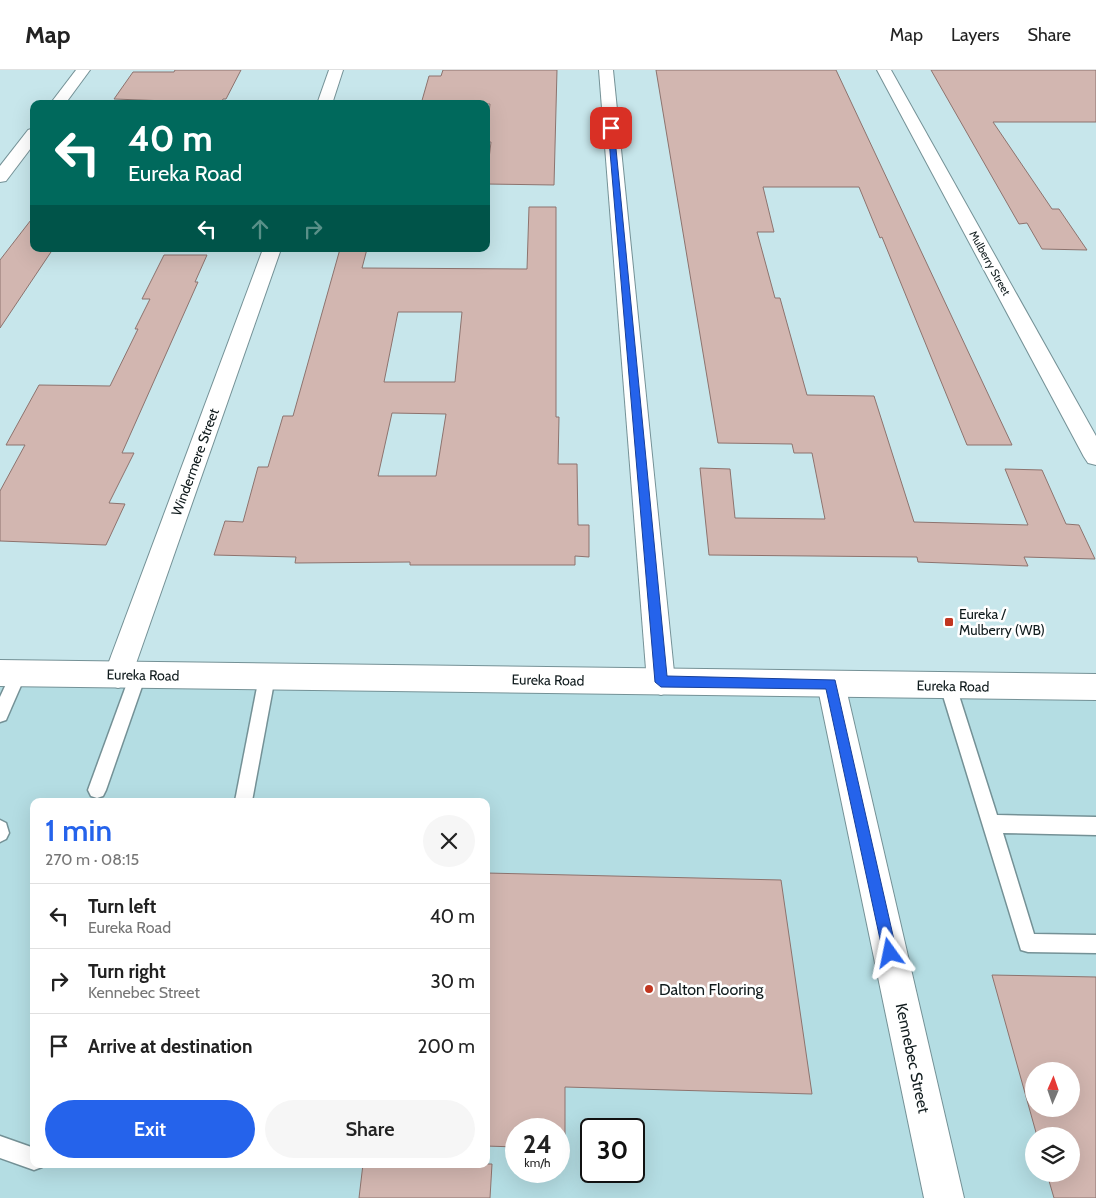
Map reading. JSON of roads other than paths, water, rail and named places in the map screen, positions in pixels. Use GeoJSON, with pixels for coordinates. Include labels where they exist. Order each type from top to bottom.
{"type":"FeatureCollection","features":[{"type":"Feature","properties":{"kind":"street"},"geometry":{"type":"LineString","coordinates":[[60,100],[83,70]]}},
{"type":"Feature","properties":{"kind":"street"},"geometry":{"type":"LineString","coordinates":[[325,100],[336,70]]}},
{"type":"Feature","properties":{"kind":"street"},"geometry":{"type":"LineString","coordinates":[[606,70],[661,682]]}},
{"type":"Feature","properties":{"kind":"street","name":"Mulberry Street"},"geometry":{"type":"LineString","coordinates":[[884,70],[1096,457]]}},
{"type":"Feature","properties":{"kind":"street"},"geometry":{"type":"LineString","coordinates":[[0,176],[30,138]]}},
{"type":"Feature","properties":{"kind":"street","name":"Windermere Street"},"geometry":{"type":"LineString","coordinates":[[128,675],[271,252]]}},
{"type":"Feature","properties":{"kind":"street","name":"Eureka Road"},"geometry":{"type":"LineString","coordinates":[[9,674],[1096,688]]}},
{"type":"Feature","properties":{"kind":"street","name":"Kennebec Street"},"geometry":{"type":"LineString","coordinates":[[831,684],[944,1198]]}},
{"type":"Feature","properties":{"kind":"lane"},"geometry":{"type":"LineString","coordinates":[[0,715],[9,674]]}},
{"type":"Feature","properties":{"kind":"lane"},"geometry":{"type":"LineString","coordinates":[[97,790],[128,675]]}},
{"type":"Feature","properties":{"kind":"lane"},"geometry":{"type":"LineString","coordinates":[[244,798],[267,677]]}},
{"type":"Feature","properties":{"kind":"lane"},"geometry":{"type":"LineString","coordinates":[[948,686],[1028,943],[1096,944]]}},
{"type":"Feature","properties":{"kind":"lane"},"geometry":{"type":"LineString","coordinates":[[990,824],[1096,826]]}},
{"type":"Feature","properties":{"kind":"lane"},"geometry":{"type":"LineString","coordinates":[[0,1147],[30,1158]]}},
{"type":"Feature","properties":{"kind":"place","name":"Eureka / Mulberry (WB)"},"geometry":{"type":"Point","coordinates":[949,622]}},
{"type":"Feature","properties":{"kind":"place","name":"Dalton Flooring"},"geometry":{"type":"Point","coordinates":[649,989]}}]}
